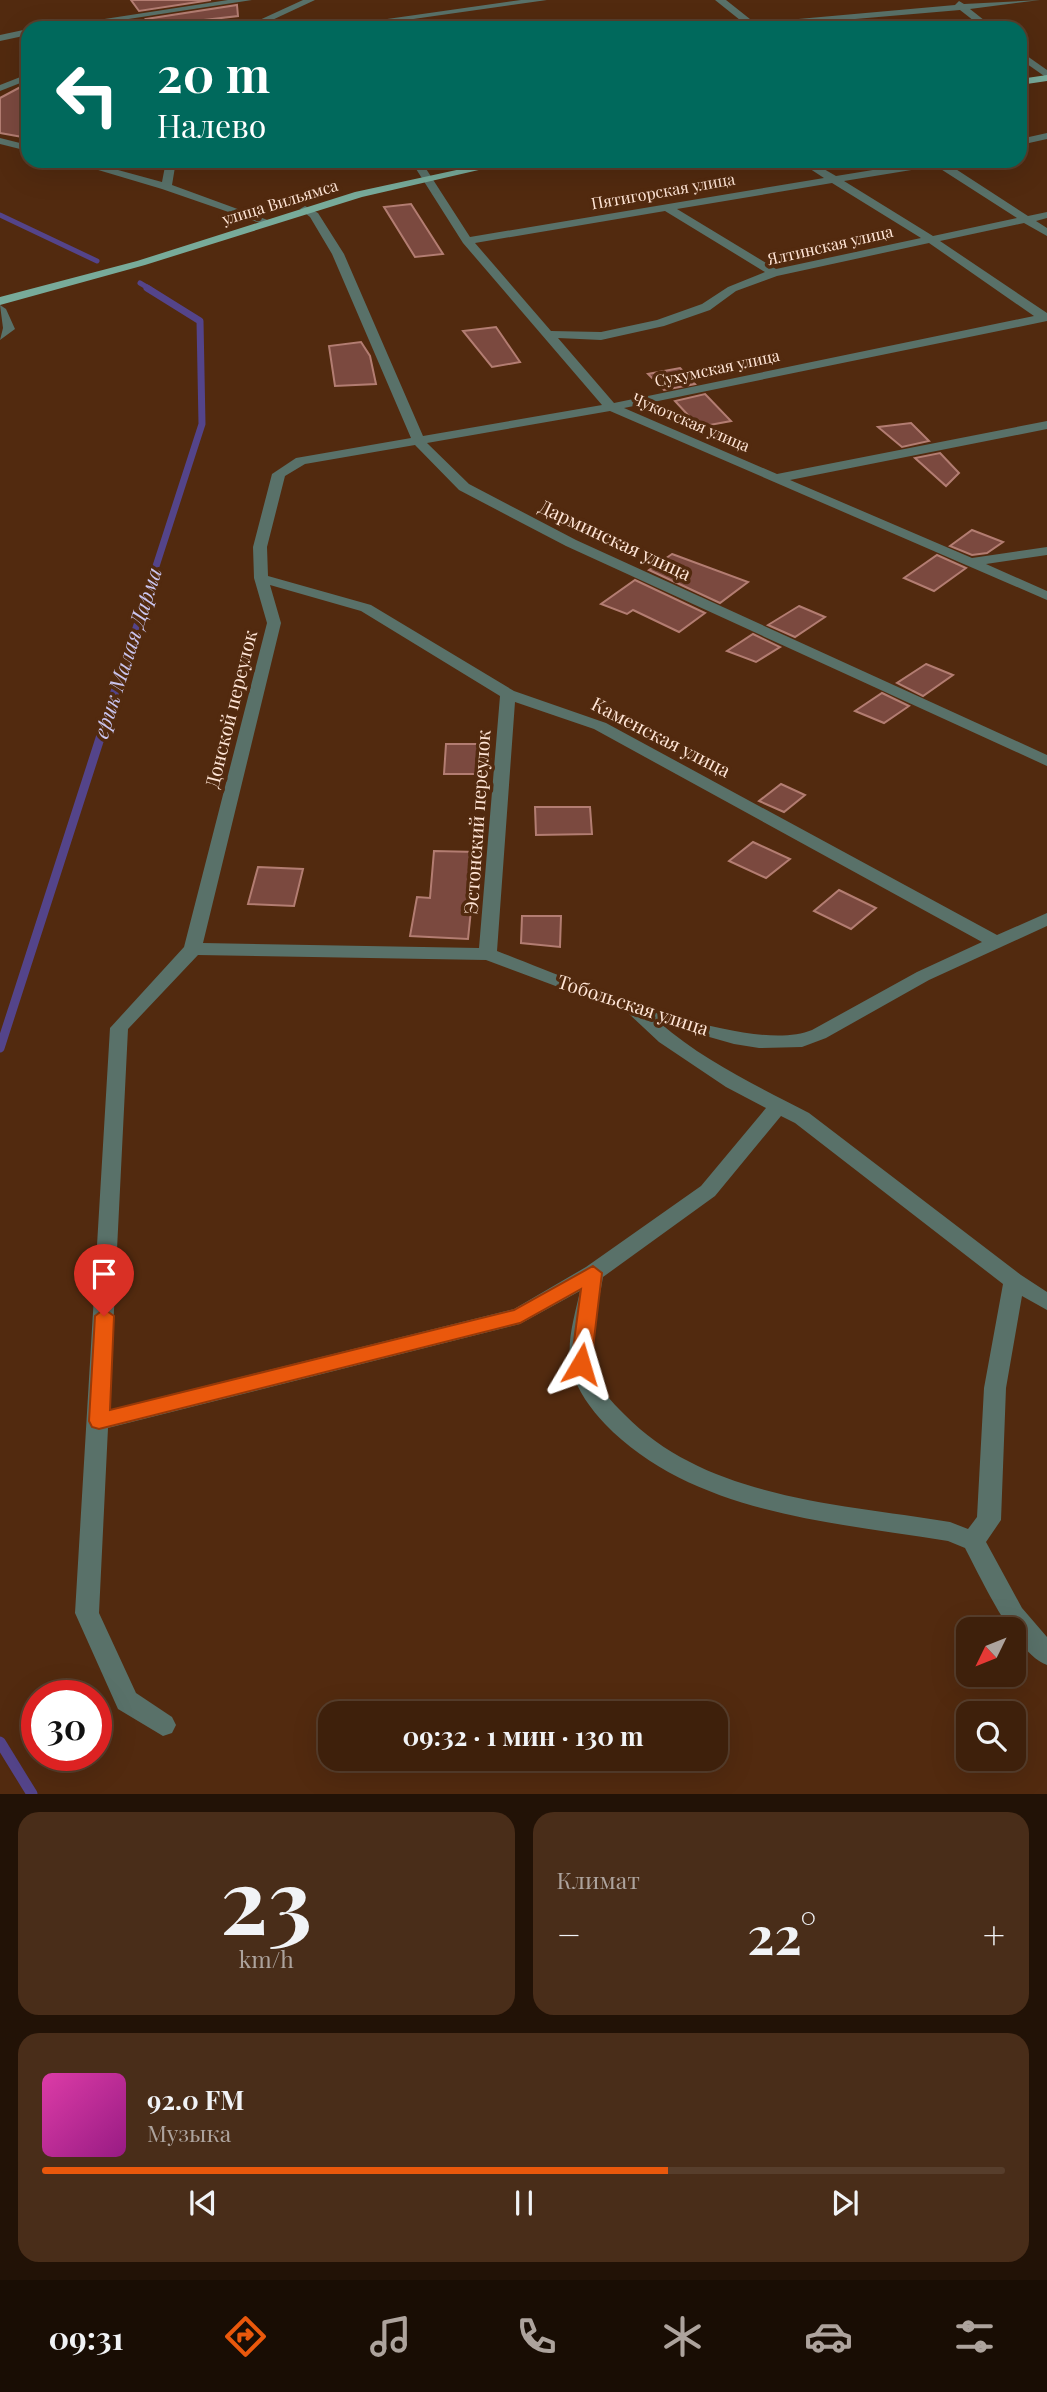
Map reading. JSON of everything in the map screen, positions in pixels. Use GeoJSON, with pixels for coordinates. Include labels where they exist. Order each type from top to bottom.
{"type":"FeatureCollection","features":[{"type":"Feature","properties":{"kind":"main road"},"geometry":{"type":"LineString","coordinates":[[1027,81],[1047,77]]}},
{"type":"Feature","properties":{"kind":"main road","name":"улица Вильямса"},"geometry":{"type":"LineString","coordinates":[[0,300],[141,263],[305,209],[478,168]]}},
{"type":"Feature","properties":{"kind":"street"},"geometry":{"type":"LineString","coordinates":[[102,21],[244,0]]}},
{"type":"Feature","properties":{"kind":"street"},"geometry":{"type":"LineString","coordinates":[[263,21],[310,0]]}},
{"type":"Feature","properties":{"kind":"street"},"geometry":{"type":"LineString","coordinates":[[382,21],[542,0]]}},
{"type":"Feature","properties":{"kind":"street"},"geometry":{"type":"LineString","coordinates":[[720,0],[747,21]]}},
{"type":"Feature","properties":{"kind":"street"},"geometry":{"type":"LineString","coordinates":[[806,21],[958,3],[1035,0]]}},
{"type":"Feature","properties":{"kind":"street"},"geometry":{"type":"LineString","coordinates":[[958,3],[980,21]]}},
{"type":"Feature","properties":{"kind":"street"},"geometry":{"type":"LineString","coordinates":[[0,37],[21,33]]}},
{"type":"Feature","properties":{"kind":"street"},"geometry":{"type":"LineString","coordinates":[[1027,60],[1047,77]]}},
{"type":"Feature","properties":{"kind":"street"},"geometry":{"type":"LineString","coordinates":[[0,88],[21,80]]}},
{"type":"Feature","properties":{"kind":"street"},"geometry":{"type":"LineString","coordinates":[[1027,140],[1047,136]]}},
{"type":"Feature","properties":{"kind":"street"},"geometry":{"type":"LineString","coordinates":[[0,141],[21,146]]}},
{"type":"Feature","properties":{"kind":"street"},"geometry":{"type":"LineString","coordinates":[[98,168],[166,187],[267,222]]}},
{"type":"Feature","properties":{"kind":"street"},"geometry":{"type":"LineString","coordinates":[[166,187],[170,168]]}},
{"type":"Feature","properties":{"kind":"street","name":"Чукотская улица"},"geometry":{"type":"LineString","coordinates":[[421,168],[467,241],[611,407],[1047,596]]}},
{"type":"Feature","properties":{"kind":"street"},"geometry":{"type":"LineString","coordinates":[[813,168],[930,239],[1046,318]]}},
{"type":"Feature","properties":{"kind":"street","name":"Пятигорская улица"},"geometry":{"type":"LineString","coordinates":[[467,241],[906,168]]}},
{"type":"Feature","properties":{"kind":"street"},"geometry":{"type":"LineString","coordinates":[[952,168],[1047,233]]}},
{"type":"Feature","properties":{"kind":"street"},"geometry":{"type":"LineString","coordinates":[[666,207],[774,273]]}},
{"type":"Feature","properties":{"kind":"street","name":"Дарминская улица"},"geometry":{"type":"LineString","coordinates":[[305,209],[314,215],[338,254],[419,442],[464,487],[559,536],[1047,761]]}},
{"type":"Feature","properties":{"kind":"street","name":"Ялтинская улица"},"geometry":{"type":"LineString","coordinates":[[545,334],[601,336],[660,323],[706,307],[732,289],[774,273],[1047,215]]}},
{"type":"Feature","properties":{"kind":"street"},"geometry":{"type":"LineString","coordinates":[[0,309],[9,329],[0,336]]}},
{"type":"Feature","properties":{"kind":"street","name":"Сухумская улица"},"geometry":{"type":"LineString","coordinates":[[311,459],[611,407],[1046,318]]}},
{"type":"Feature","properties":{"kind":"street"},"geometry":{"type":"LineString","coordinates":[[778,478],[1047,425]]}},
{"type":"Feature","properties":{"kind":"street","name":"Донской переулок"},"geometry":{"type":"LineString","coordinates":[[193,948],[274,623],[261,578],[260,547],[279,474],[293,463],[311,459]]}},
{"type":"Feature","properties":{"kind":"street"},"geometry":{"type":"LineString","coordinates":[[968,562],[1047,551]]}},
{"type":"Feature","properties":{"kind":"street","name":"Каменская улица"},"geometry":{"type":"LineString","coordinates":[[261,578],[366,608],[508,694],[600,726],[994,942]]}},
{"type":"Feature","properties":{"kind":"street","name":"Эстонский переулок"},"geometry":{"type":"LineString","coordinates":[[488,954],[508,694]]}},
{"type":"Feature","properties":{"kind":"street","name":"Тобольская улица"},"geometry":{"type":"LineString","coordinates":[[193,948],[488,954],[631,1008],[734,1038],[759,1042],[802,1041],[994,942],[1047,919]]}},
{"type":"Feature","properties":{"kind":"street"},"geometry":{"type":"LineString","coordinates":[[163,1725],[127,1701],[87,1613],[119,1028],[193,948]]}},
{"type":"Feature","properties":{"kind":"street"},"geometry":{"type":"LineString","coordinates":[[631,1008],[666,1038],[733,1082],[780,1104],[1014,1281],[1047,1302]]}},
{"type":"Feature","properties":{"kind":"street"},"geometry":{"type":"LineString","coordinates":[[99,1421],[520,1316],[593,1273],[708,1191],[780,1104]]}},
{"type":"Feature","properties":{"kind":"street"},"geometry":{"type":"LineString","coordinates":[[593,1273],[581,1364],[590,1390],[614,1421],[651,1452],[689,1474],[784,1502],[950,1532],[973,1541],[1013,1615],[1047,1654]]}},
{"type":"Feature","properties":{"kind":"street"},"geometry":{"type":"LineString","coordinates":[[973,1541],[989,1520],[995,1388],[1014,1281]]}},
{"type":"Feature","properties":{"kind":"building"},"geometry":{"type":"Polygon","coordinates":[[[131,0],[211,0],[139,11],[131,0]]]}},
{"type":"Feature","properties":{"kind":"building"},"geometry":{"type":"Polygon","coordinates":[[[237,5],[238,16],[195,21],[146,19],[237,5]]]}},
{"type":"Feature","properties":{"kind":"building"},"geometry":{"type":"Polygon","coordinates":[[[21,87],[21,137],[0,133],[0,98],[21,87]]]}},
{"type":"Feature","properties":{"kind":"building"},"geometry":{"type":"Polygon","coordinates":[[[411,204],[443,254],[415,257],[384,207],[411,204]]]}},
{"type":"Feature","properties":{"kind":"building"},"geometry":{"type":"Polygon","coordinates":[[[496,327],[520,362],[492,367],[463,331],[496,327]]]}},
{"type":"Feature","properties":{"kind":"building"},"geometry":{"type":"Polygon","coordinates":[[[361,342],[370,356],[376,384],[335,386],[329,346],[361,342]]]}},
{"type":"Feature","properties":{"kind":"building"},"geometry":{"type":"Polygon","coordinates":[[[680,368],[695,384],[664,390],[648,374],[680,368]]]}},
{"type":"Feature","properties":{"kind":"building"},"geometry":{"type":"Polygon","coordinates":[[[705,394],[731,421],[699,427],[675,401],[705,394]]]}},
{"type":"Feature","properties":{"kind":"building"},"geometry":{"type":"Polygon","coordinates":[[[911,423],[929,441],[902,447],[878,427],[911,423]]]}},
{"type":"Feature","properties":{"kind":"building"},"geometry":{"type":"Polygon","coordinates":[[[940,453],[959,473],[946,486],[915,458],[940,453]]]}},
{"type":"Feature","properties":{"kind":"building"},"geometry":{"type":"Polygon","coordinates":[[[972,530],[1003,542],[987,553],[972,555],[950,546],[972,530]]]}},
{"type":"Feature","properties":{"kind":"building"},"geometry":{"type":"Polygon","coordinates":[[[672,554],[748,582],[720,603],[649,570],[672,554]]]}},
{"type":"Feature","properties":{"kind":"building"},"geometry":{"type":"Polygon","coordinates":[[[937,555],[966,568],[934,591],[904,578],[937,555]]]}},
{"type":"Feature","properties":{"kind":"building"},"geometry":{"type":"Polygon","coordinates":[[[635,580],[705,613],[679,632],[633,610],[627,614],[601,604],[635,580]]]}},
{"type":"Feature","properties":{"kind":"building"},"geometry":{"type":"Polygon","coordinates":[[[799,606],[825,617],[795,637],[768,625],[799,606]]]}},
{"type":"Feature","properties":{"kind":"building"},"geometry":{"type":"Polygon","coordinates":[[[753,634],[780,647],[756,662],[727,651],[753,634]]]}},
{"type":"Feature","properties":{"kind":"building"},"geometry":{"type":"Polygon","coordinates":[[[926,664],[953,675],[923,696],[897,683],[926,664]]]}},
{"type":"Feature","properties":{"kind":"building"},"geometry":{"type":"Polygon","coordinates":[[[882,693],[909,706],[884,723],[855,711],[882,693]]]}},
{"type":"Feature","properties":{"kind":"building"},"geometry":{"type":"Polygon","coordinates":[[[446,744],[491,744],[490,774],[444,774],[446,744]]]}},
{"type":"Feature","properties":{"kind":"building"},"geometry":{"type":"Polygon","coordinates":[[[781,784],[805,795],[784,812],[759,801],[781,784]]]}},
{"type":"Feature","properties":{"kind":"building"},"geometry":{"type":"Polygon","coordinates":[[[535,807],[590,807],[592,834],[536,835],[535,807]]]}},
{"type":"Feature","properties":{"kind":"building"},"geometry":{"type":"Polygon","coordinates":[[[753,842],[790,859],[766,878],[729,861],[753,842]]]}},
{"type":"Feature","properties":{"kind":"building"},"geometry":{"type":"Polygon","coordinates":[[[434,851],[477,852],[468,939],[410,936],[417,897],[430,898],[434,851]]]}},
{"type":"Feature","properties":{"kind":"building"},"geometry":{"type":"Polygon","coordinates":[[[258,867],[303,869],[294,906],[248,904],[258,867]]]}},
{"type":"Feature","properties":{"kind":"building"},"geometry":{"type":"Polygon","coordinates":[[[839,890],[876,908],[851,929],[814,911],[839,890]]]}},
{"type":"Feature","properties":{"kind":"building"},"geometry":{"type":"Polygon","coordinates":[[[522,916],[561,916],[560,947],[521,943],[522,916]]]}},
{"type":"Feature","properties":{"kind":"waterway"},"geometry":{"type":"LineString","coordinates":[[0,215],[97,261]]}},
{"type":"Feature","properties":{"kind":"waterway","name":"ерик Малая Дарма"},"geometry":{"type":"LineString","coordinates":[[140,283],[150,289]]}},
{"type":"Feature","properties":{"kind":"waterway","name":"ерик Малая Дарма"},"geometry":{"type":"LineString","coordinates":[[124,665],[202,424],[200,321],[147,288]]}},
{"type":"Feature","properties":{"kind":"waterway","name":"ерик Малая Дарма"},"geometry":{"type":"LineString","coordinates":[[0,1048],[124,664]]}},
{"type":"Feature","properties":{"kind":"waterway","name":"ерик Малая Дарма"},"geometry":{"type":"LineString","coordinates":[[0,1742],[32,1794]]}},
{"type":"Feature","properties":{"kind":"route"},"geometry":{"type":"LineString","coordinates":[[104,1316],[99,1421],[520,1316],[593,1273],[581,1364]]}}]}
